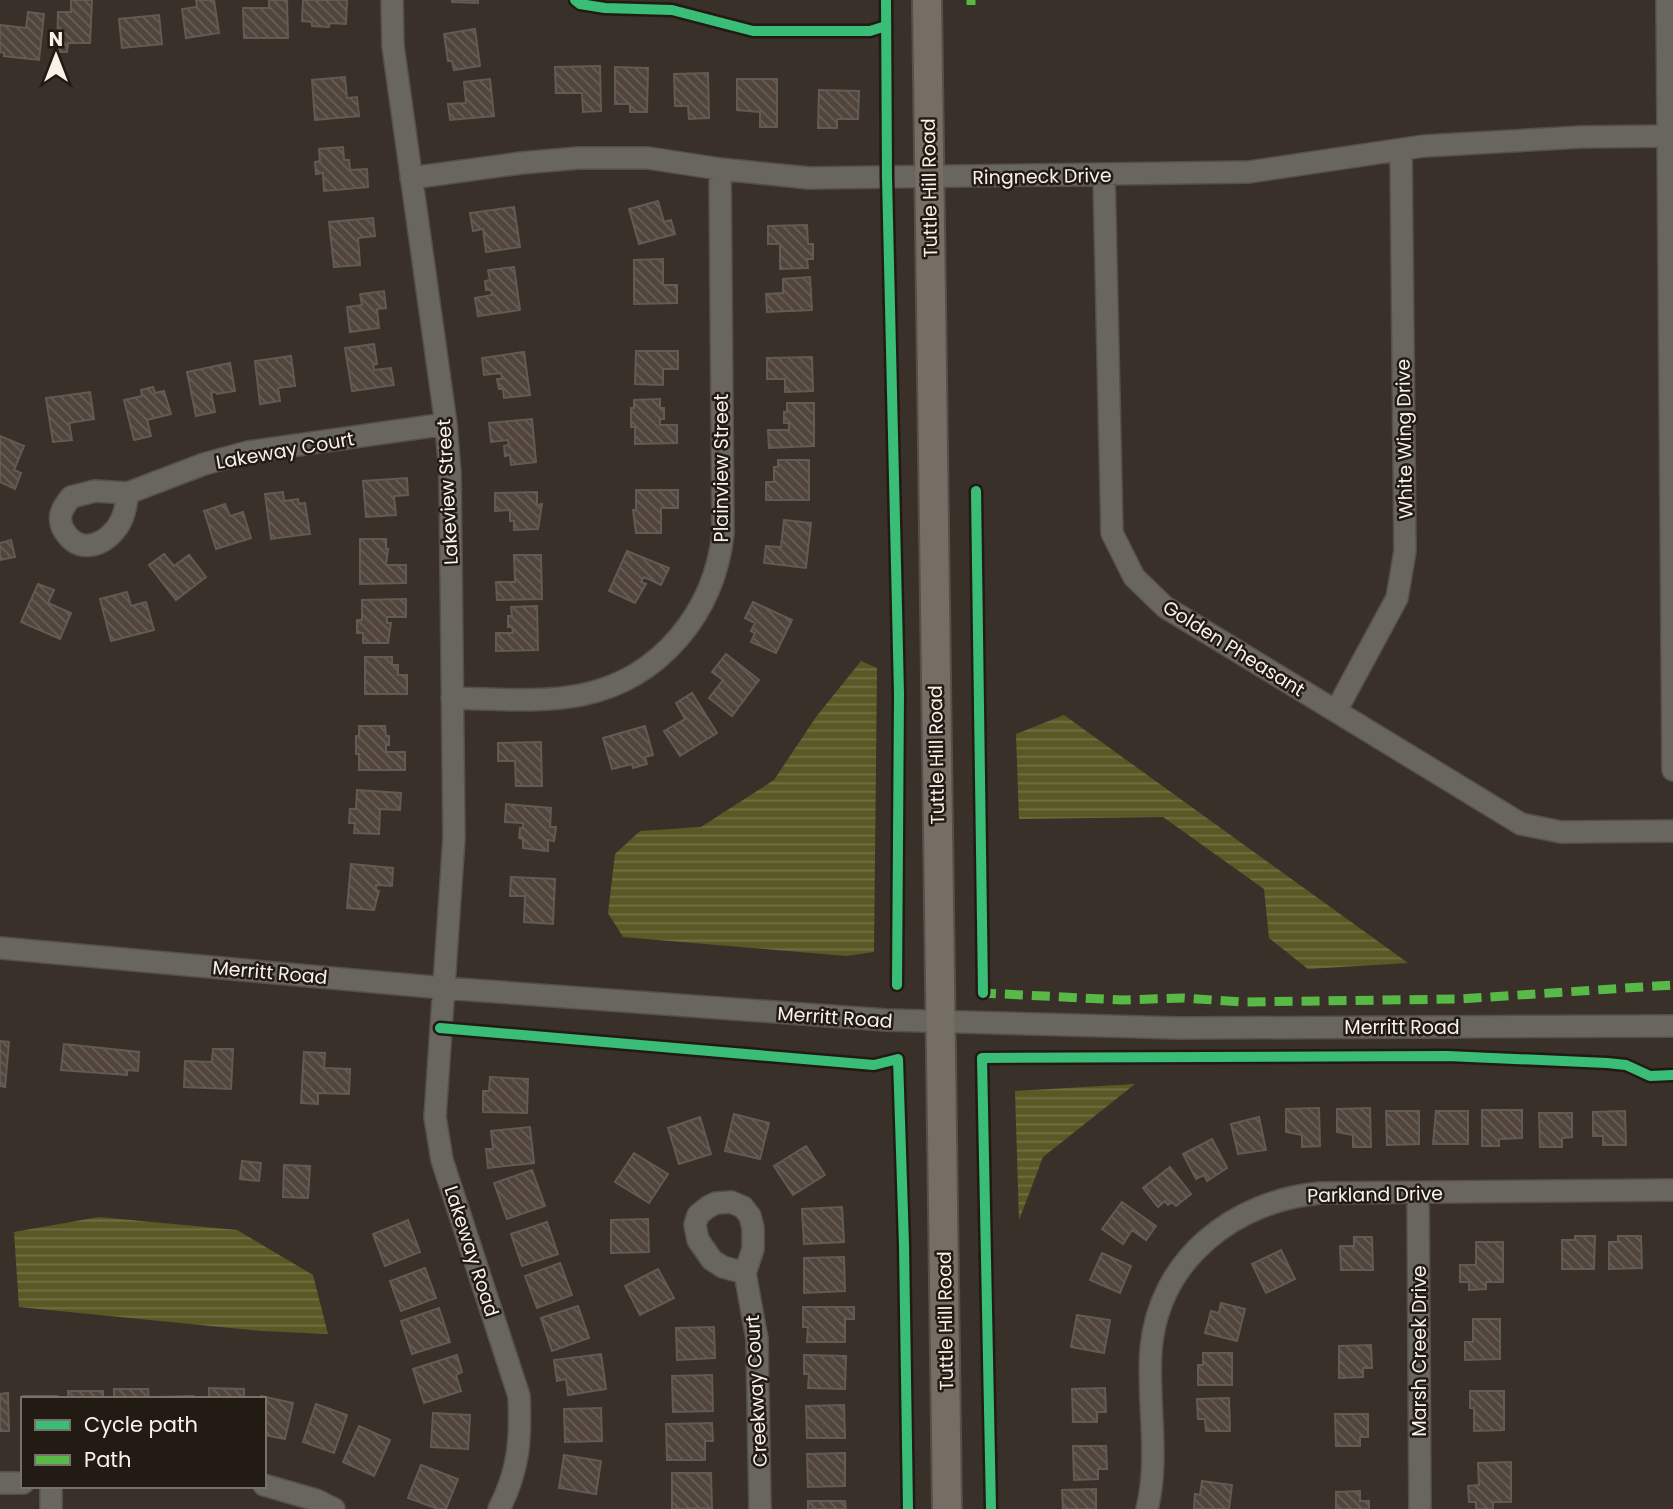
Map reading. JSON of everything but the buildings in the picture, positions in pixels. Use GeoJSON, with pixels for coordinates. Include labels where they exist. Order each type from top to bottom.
{"type":"FeatureCollection","features":[{"type":"Feature","properties":{"kind":"main road","name":"Tuttle Hill Road"},"geometry":{"type":"LineString","coordinates":[[927,0],[947,1509]]}},
{"type":"Feature","properties":{"kind":"street","name":"Lakeview Street"},"geometry":{"type":"LineString","coordinates":[[392,0],[393,46],[446,424],[450,473],[454,838],[443,988]]}},
{"type":"Feature","properties":{"kind":"street"},"geometry":{"type":"LineString","coordinates":[[1667,0],[1673,771]]}},
{"type":"Feature","properties":{"kind":"street","name":"Ringneck Drive"},"geometry":{"type":"LineString","coordinates":[[411,178],[578,158],[648,158],[808,178],[1248,172],[1424,146],[1670,136]]}},
{"type":"Feature","properties":{"kind":"street","name":"White Wing Drive"},"geometry":{"type":"LineString","coordinates":[[1336,711],[1397,598],[1405,551],[1401,150]]}},
{"type":"Feature","properties":{"kind":"street","name":"Plainview Street"},"geometry":{"type":"LineString","coordinates":[[452,698],[559,698],[606,688],[658,659],[684,633],[704,600],[714,579],[723,534],[720,169]]}},
{"type":"Feature","properties":{"kind":"street","name":"Golden Pheasant"},"geometry":{"type":"LineString","coordinates":[[1104,175],[1112,533],[1134,577],[1165,607],[1521,824],[1561,832],[1673,831]]}},
{"type":"Feature","properties":{"kind":"street","name":"Lakeway Court"},"geometry":{"type":"LineString","coordinates":[[128,493],[204,464],[248,452],[446,424]]}},
{"type":"Feature","properties":{"kind":"street","name":"Merritt Road"},"geometry":{"type":"LineString","coordinates":[[0,948],[443,988],[939,1022],[1179,1028],[1673,1026]]}},
{"type":"Feature","properties":{"kind":"street","name":"Lakeway Road"},"geometry":{"type":"LineString","coordinates":[[443,988],[435,1117],[442,1160],[519,1396],[521,1432],[518,1461],[499,1509]]}},
{"type":"Feature","properties":{"kind":"street","name":"Parkland Drive"},"geometry":{"type":"LineString","coordinates":[[1147,1509],[1153,1466],[1152,1349],[1163,1303],[1179,1273],[1199,1248],[1213,1234],[1245,1212],[1296,1195],[1320,1193],[1673,1190]]}},
{"type":"Feature","properties":{"kind":"street","name":"Marsh Creek Drive"},"geometry":{"type":"LineString","coordinates":[[1418,1193],[1420,1509]]}},
{"type":"Feature","properties":{"kind":"street","name":"Creekway Court"},"geometry":{"type":"LineString","coordinates":[[745,1273],[757,1339],[761,1509]]}},
{"type":"Feature","properties":{"kind":"street"},"geometry":{"type":"LineString","coordinates":[[0,1483],[21,1483]]}},
{"type":"Feature","properties":{"kind":"street"},"geometry":{"type":"LineString","coordinates":[[266,1486],[316,1500],[334,1509]]}},
{"type":"Feature","properties":{"kind":"street"},"geometry":{"type":"LineString","coordinates":[[51,1488],[51,1509]]}},
{"type":"Feature","properties":{"kind":"shaded area"},"geometry":{"type":"Polygon","coordinates":[[[861,661],[877,668],[874,952],[846,956],[623,937],[608,913],[615,854],[640,831],[701,827],[774,780],[816,717],[861,661]]]}},
{"type":"Feature","properties":{"kind":"shaded area"},"geometry":{"type":"Polygon","coordinates":[[[1064,715],[1408,963],[1308,969],[1269,938],[1264,889],[1163,817],[1019,819],[1016,734],[1064,715]]]}},
{"type":"Feature","properties":{"kind":"shaded area"},"geometry":{"type":"Polygon","coordinates":[[[1135,1084],[1043,1157],[1019,1220],[1015,1091],[1135,1084]]]}},
{"type":"Feature","properties":{"kind":"shaded area"},"geometry":{"type":"Polygon","coordinates":[[[99,1217],[237,1230],[313,1275],[328,1334],[262,1331],[19,1307],[14,1232],[99,1217]]]}},
{"type":"Feature","properties":{"kind":"marked path"},"geometry":{"type":"LineString","coordinates":[[971,0],[971,5]]}},
{"type":"Feature","properties":{"kind":"marked path"},"geometry":{"type":"LineString","coordinates":[[982,988],[983,993],[1122,1000],[1184,998],[1243,1002],[1458,999],[1673,985]]}},
{"type":"Feature","properties":{"kind":"cycle path"},"geometry":{"type":"LineString","coordinates":[[575,0],[580,4],[605,8],[672,10],[753,31],[870,31],[886,26]]}},
{"type":"Feature","properties":{"kind":"cycle path"},"geometry":{"type":"LineString","coordinates":[[886,0],[887,177],[899,694],[897,985]]}},
{"type":"Feature","properties":{"kind":"cycle path"},"geometry":{"type":"LineString","coordinates":[[976,491],[983,993]]}},
{"type":"Feature","properties":{"kind":"cycle path"},"geometry":{"type":"LineString","coordinates":[[440,1028],[874,1065],[898,1059],[908,1509]]}},
{"type":"Feature","properties":{"kind":"cycle path"},"geometry":{"type":"LineString","coordinates":[[991,1509],[982,1058],[1447,1056],[1607,1063],[1626,1065],[1650,1076],[1673,1075]]}}]}
